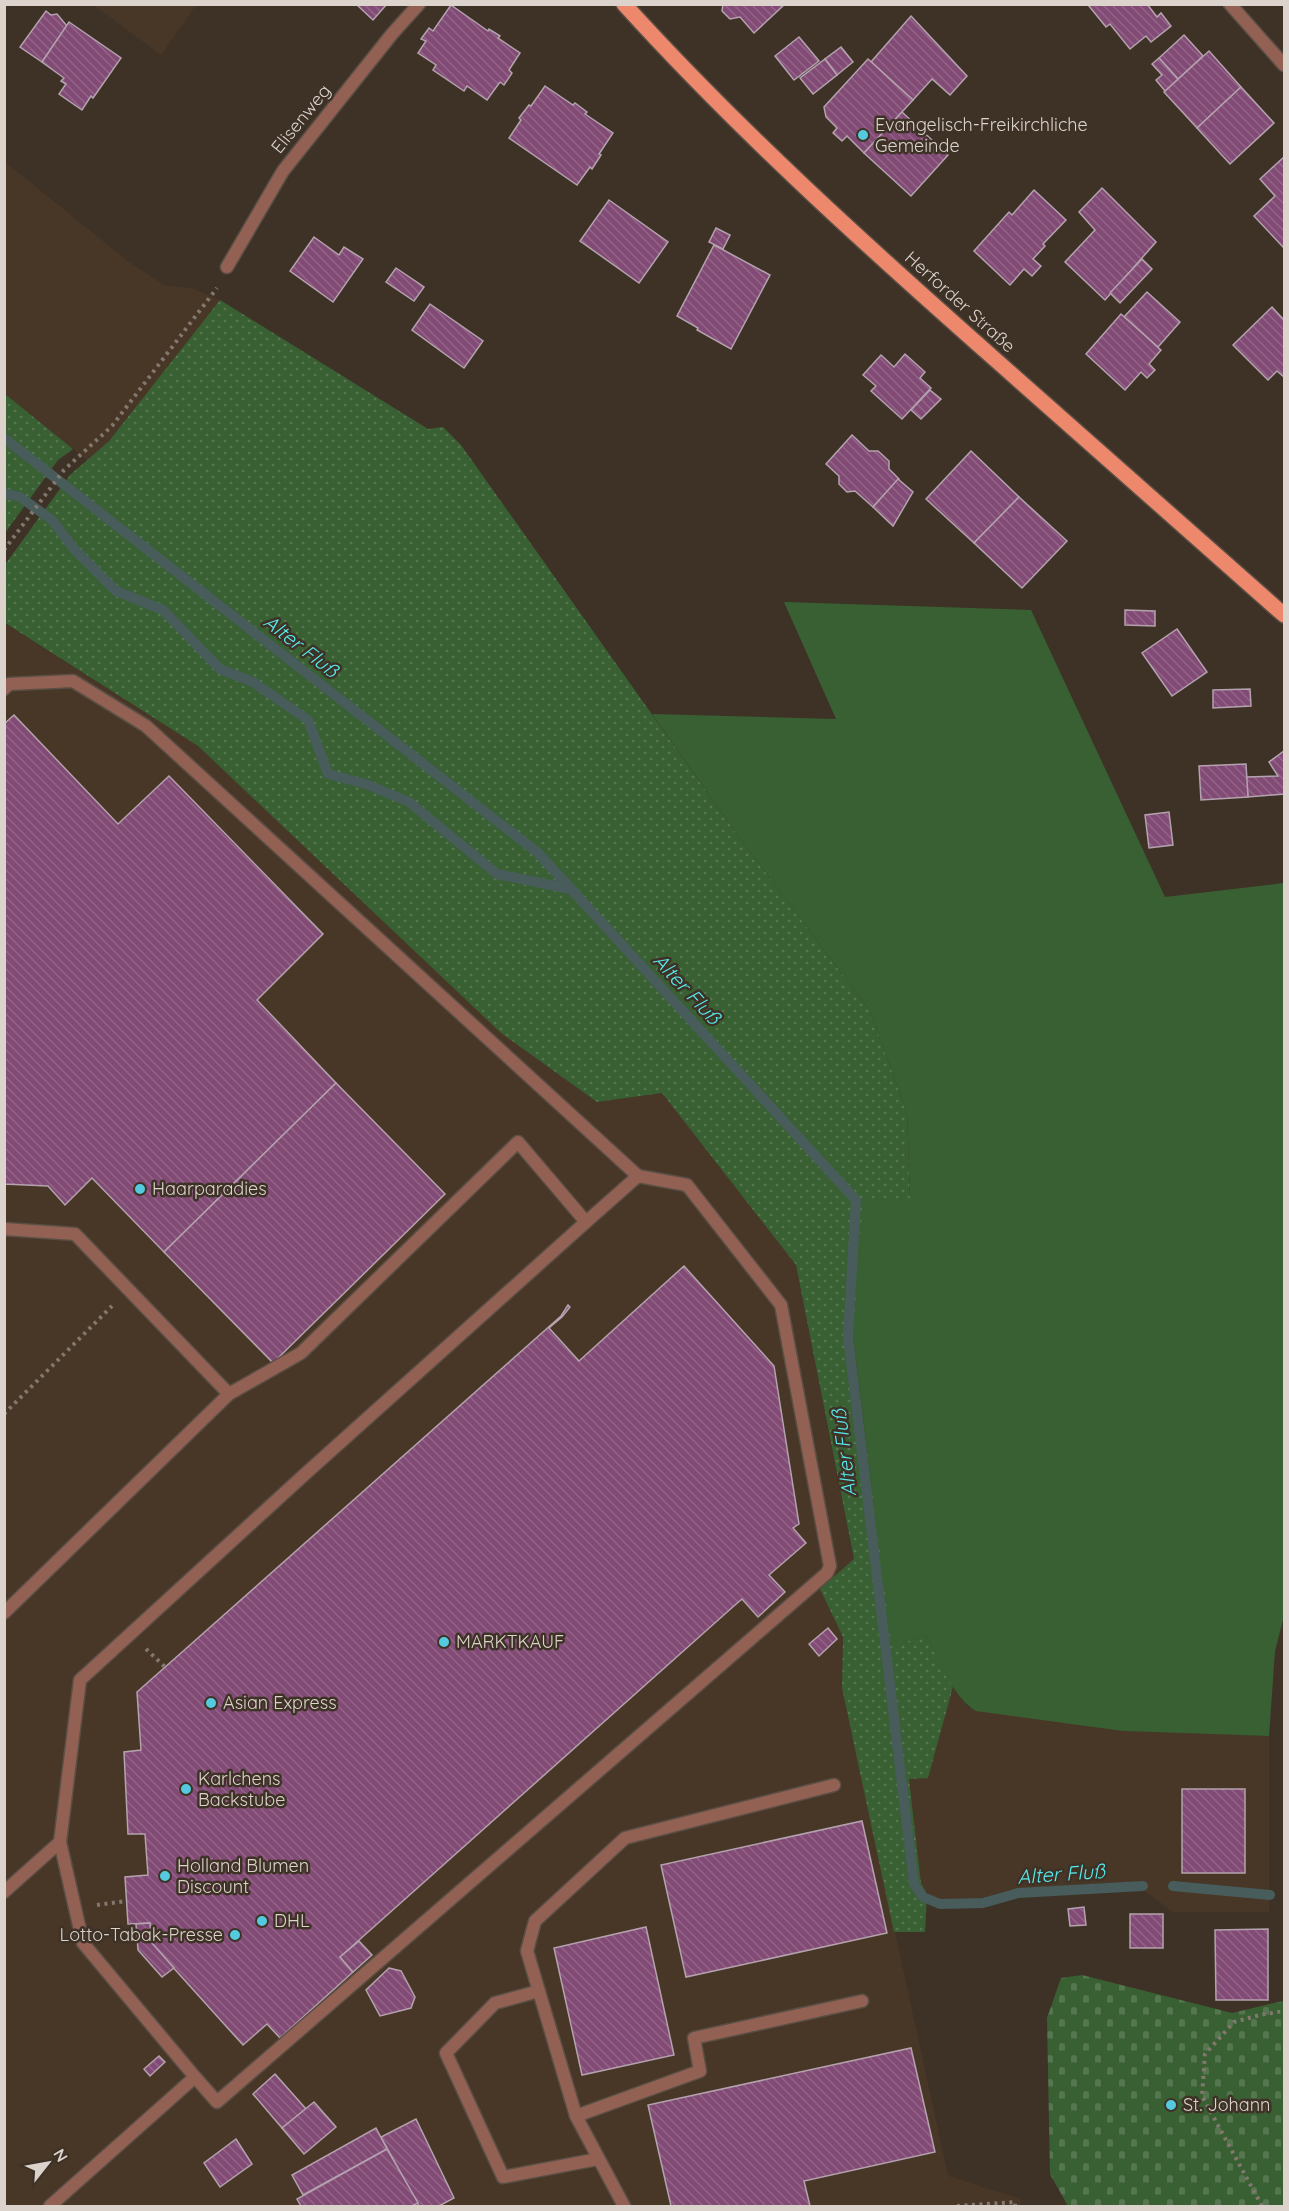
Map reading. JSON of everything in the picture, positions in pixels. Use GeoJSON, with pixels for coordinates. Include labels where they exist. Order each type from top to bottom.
{"type":"FeatureCollection","features":[{"type":"Feature","properties":{"kind":"main road","name":"Herforder Straße"},"geometry":{"type":"LineString","coordinates":[[624,4],[658,42],[786,170],[903,277],[1284,615]]}},
{"type":"Feature","properties":{"kind":"street","name":"Elisenweg"},"geometry":{"type":"LineString","coordinates":[[227,267],[283,171],[392,34],[419,4]]}},
{"type":"Feature","properties":{"kind":"street"},"geometry":{"type":"LineString","coordinates":[[1230,4],[1284,64]]}},
{"type":"Feature","properties":{"kind":"street"},"geometry":{"type":"LineString","coordinates":[[4,689],[9,684],[73,681],[146,726],[638,1176],[687,1185],[781,1305],[830,1566],[827,1573],[217,2102],[83,1943],[60,1842],[80,1680],[304,1475],[638,1176]]}},
{"type":"Feature","properties":{"kind":"street"},"geometry":{"type":"LineString","coordinates":[[4,1613],[230,1394],[301,1353],[518,1142],[586,1222]]}},
{"type":"Feature","properties":{"kind":"street"},"geometry":{"type":"LineString","coordinates":[[4,1229],[75,1234],[230,1394]]}},
{"type":"Feature","properties":{"kind":"street"},"geometry":{"type":"LineString","coordinates":[[624,2206],[576,2116],[527,1951],[535,1921],[625,1838],[834,1785]]}},
{"type":"Feature","properties":{"kind":"street"},"geometry":{"type":"LineString","coordinates":[[4,1892],[60,1842]]}},
{"type":"Feature","properties":{"kind":"street"},"geometry":{"type":"LineString","coordinates":[[539,1991],[495,2003],[446,2053],[503,2177],[598,2159]]}},
{"type":"Feature","properties":{"kind":"street"},"geometry":{"type":"LineString","coordinates":[[576,2116],[700,2071],[694,2038],[862,2001]]}},
{"type":"Feature","properties":{"kind":"street"},"geometry":{"type":"LineString","coordinates":[[50,2206],[195,2077]]}},
{"type":"Feature","properties":{"kind":"path"},"geometry":{"type":"LineString","coordinates":[[4,550],[64,470],[112,426],[222,282],[227,267]]}},
{"type":"Feature","properties":{"kind":"path"},"geometry":{"type":"LineString","coordinates":[[4,1414],[129,1289]]}},
{"type":"Feature","properties":{"kind":"path"},"geometry":{"type":"LineString","coordinates":[[1262,2206],[1202,2096],[1205,2054],[1234,2022],[1284,2011]]}},
{"type":"Feature","properties":{"kind":"path"},"geometry":{"type":"LineString","coordinates":[[957,2206],[1015,2202],[1015,2206]]}},
{"type":"Feature","properties":{"kind":"shaded area"},"geometry":{"type":"Polygon","coordinates":[[[94,5],[196,5],[161,55],[94,5]]]}},
{"type":"Feature","properties":{"kind":"shaded area"},"geometry":{"type":"Polygon","coordinates":[[[4,161],[126,260],[164,285],[194,289],[220,300],[109,441],[87,460],[5,394],[4,161]]]}},
{"type":"Feature","properties":{"kind":"shaded area"},"geometry":{"type":"Polygon","coordinates":[[[4,623],[198,746],[501,1033],[597,1102],[662,1093],[796,1265],[854,1560],[820,1589],[843,1637],[842,1688],[948,2176],[1020,2199],[1021,2206],[5,2206],[4,623]]]}},
{"type":"Feature","properties":{"kind":"shaded area"},"geometry":{"type":"Polygon","coordinates":[[[953,1687],[969,1708],[1123,1731],[1269,1736],[1269,1912],[1173,1912],[1146,1892],[1143,1881],[1013,1889],[979,1899],[942,1901],[927,1894],[921,1883],[909,1779],[928,1777],[953,1687]]]}},
{"type":"Feature","properties":{"kind":"green space"},"geometry":{"type":"Polygon","coordinates":[[[220,300],[428,429],[443,427],[461,445],[736,833],[870,1011],[907,1112],[910,1199],[853,1341],[893,1646],[926,1635],[953,1687],[928,1778],[909,1779],[921,1883],[927,1894],[925,1932],[894,1932],[842,1688],[843,1637],[820,1589],[854,1559],[796,1265],[662,1093],[597,1102],[501,1033],[198,746],[5,623],[4,566],[70,475],[109,441],[220,300]]]}},
{"type":"Feature","properties":{"kind":"green space"},"geometry":{"type":"Polygon","coordinates":[[[5,394],[73,449],[58,460],[5,533],[5,394]]]}},
{"type":"Feature","properties":{"kind":"green space"},"geometry":{"type":"Polygon","coordinates":[[[784,602],[1031,610],[1165,897],[1284,883],[1284,1616],[1275,1651],[1269,1736],[1123,1731],[976,1711],[954,1688],[926,1635],[892,1647],[853,1338],[863,1198],[910,1199],[907,1112],[870,1011],[736,833],[652,714],[836,719],[784,602]]]}},
{"type":"Feature","properties":{"kind":"green space","name":"St. Johann"},"geometry":{"type":"Polygon","coordinates":[[[1082,1975],[1232,2013],[1283,2001],[1284,2206],[1068,2206],[1050,2174],[1047,2018],[1061,1978],[1082,1975]]]}},
{"type":"Feature","properties":{"kind":"building"},"geometry":{"type":"Polygon","coordinates":[[[356,4],[387,4],[373,20],[356,4]]]}},
{"type":"Feature","properties":{"kind":"building"},"geometry":{"type":"Polygon","coordinates":[[[723,4],[785,4],[754,33],[740,17],[730,19],[722,11],[723,4]]]}},
{"type":"Feature","properties":{"kind":"building"},"geometry":{"type":"Polygon","coordinates":[[[1091,4],[1147,4],[1157,17],[1161,13],[1171,26],[1151,42],[1146,36],[1130,49],[1110,24],[1106,27],[1089,6],[1091,4]]]}},
{"type":"Feature","properties":{"kind":"building"},"geometry":{"type":"Polygon","coordinates":[[[451,5],[488,31],[489,29],[500,36],[498,38],[520,53],[509,70],[512,73],[504,85],[500,82],[487,100],[467,86],[464,91],[433,70],[436,65],[418,53],[426,41],[421,39],[429,28],[433,31],[451,5]]]}},
{"type":"Feature","properties":{"kind":"building"},"geometry":{"type":"Polygon","coordinates":[[[46,11],[51,15],[57,14],[67,26],[42,62],[20,47],[46,11]]]}},
{"type":"Feature","properties":{"kind":"building"},"geometry":{"type":"Polygon","coordinates":[[[911,16],[967,76],[950,95],[932,79],[913,100],[871,62],[911,16]]]}},
{"type":"Feature","properties":{"kind":"building"},"geometry":{"type":"Polygon","coordinates":[[[69,22],[121,58],[82,110],[59,94],[66,84],[61,81],[64,78],[42,62],[69,22]]]}},
{"type":"Feature","properties":{"kind":"building"},"geometry":{"type":"Polygon","coordinates":[[[1184,35],[1203,56],[1178,79],[1159,58],[1184,35]]]}},
{"type":"Feature","properties":{"kind":"building"},"geometry":{"type":"Polygon","coordinates":[[[799,37],[819,61],[794,80],[775,56],[799,37]]]}},
{"type":"Feature","properties":{"kind":"building"},"geometry":{"type":"Polygon","coordinates":[[[841,47],[853,62],[837,75],[825,59],[841,47]]]}},
{"type":"Feature","properties":{"kind":"building"},"geometry":{"type":"Polygon","coordinates":[[[1209,51],[1241,87],[1197,128],[1164,92],[1209,51]]]}},
{"type":"Feature","properties":{"kind":"building"},"geometry":{"type":"Polygon","coordinates":[[[1159,58],[1178,79],[1165,91],[1156,80],[1162,75],[1152,64],[1159,58]]]}},
{"type":"Feature","properties":{"kind":"building"},"geometry":{"type":"Polygon","coordinates":[[[825,59],[837,75],[813,94],[800,78],[825,59]]]}},
{"type":"Feature","properties":{"kind":"building"},"geometry":{"type":"Polygon","coordinates":[[[868,59],[913,100],[864,153],[847,136],[842,141],[833,133],[837,128],[826,117],[824,107],[868,59]]]}},
{"type":"Feature","properties":{"kind":"building"},"geometry":{"type":"Polygon","coordinates":[[[545,86],[573,105],[575,103],[587,112],[585,114],[613,133],[592,169],[590,167],[577,185],[509,138],[521,120],[519,118],[545,86]]]}},
{"type":"Feature","properties":{"kind":"building"},"geometry":{"type":"Polygon","coordinates":[[[1241,87],[1274,123],[1230,164],[1197,128],[1241,87]]]}},
{"type":"Feature","properties":{"kind":"building"},"geometry":{"type":"Polygon","coordinates":[[[902,112],[948,155],[911,196],[864,153],[902,112]]]}},
{"type":"Feature","properties":{"kind":"building"},"geometry":{"type":"Polygon","coordinates":[[[1284,157],[1283,247],[1254,216],[1275,196],[1260,179],[1284,157]]]}},
{"type":"Feature","properties":{"kind":"building"},"geometry":{"type":"Polygon","coordinates":[[[1102,188],[1156,242],[1105,300],[1065,262],[1095,230],[1079,212],[1102,188]]]}},
{"type":"Feature","properties":{"kind":"building"},"geometry":{"type":"Polygon","coordinates":[[[1034,190],[1066,220],[1043,244],[1045,246],[1033,259],[1041,266],[1032,276],[1024,269],[1010,285],[974,251],[1009,212],[1012,215],[1034,190]]]}},
{"type":"Feature","properties":{"kind":"building"},"geometry":{"type":"Polygon","coordinates":[[[609,200],[668,242],[639,283],[580,241],[609,200]]]}},
{"type":"Feature","properties":{"kind":"building"},"geometry":{"type":"Polygon","coordinates":[[[716,228],[730,235],[723,249],[709,242],[716,228]]]}},
{"type":"Feature","properties":{"kind":"building"},"geometry":{"type":"Polygon","coordinates":[[[314,237],[339,255],[344,247],[363,259],[333,302],[290,271],[314,237]]]}},
{"type":"Feature","properties":{"kind":"building"},"geometry":{"type":"Polygon","coordinates":[[[714,245],[770,275],[731,349],[677,316],[714,245]]]}},
{"type":"Feature","properties":{"kind":"building"},"geometry":{"type":"Polygon","coordinates":[[[1142,259],[1152,269],[1120,303],[1110,293],[1142,259]]]}},
{"type":"Feature","properties":{"kind":"building"},"geometry":{"type":"Polygon","coordinates":[[[396,268],[424,287],[414,301],[386,282],[396,268]]]}},
{"type":"Feature","properties":{"kind":"building"},"geometry":{"type":"Polygon","coordinates":[[[1147,292],[1180,322],[1158,347],[1124,317],[1147,292]]]}},
{"type":"Feature","properties":{"kind":"building"},"geometry":{"type":"Polygon","coordinates":[[[430,304],[483,341],[464,368],[412,330],[430,304]]]}},
{"type":"Feature","properties":{"kind":"building"},"geometry":{"type":"Polygon","coordinates":[[[1272,307],[1284,320],[1284,377],[1277,371],[1268,380],[1233,345],[1272,307]]]}},
{"type":"Feature","properties":{"kind":"building"},"geometry":{"type":"Polygon","coordinates":[[[1121,314],[1161,350],[1149,364],[1155,370],[1147,378],[1141,372],[1125,390],[1086,354],[1121,314]]]}},
{"type":"Feature","properties":{"kind":"building"},"geometry":{"type":"Polygon","coordinates":[[[905,354],[925,372],[920,378],[931,388],[902,419],[871,391],[876,386],[863,375],[881,355],[894,367],[905,354]]]}},
{"type":"Feature","properties":{"kind":"building"},"geometry":{"type":"Polygon","coordinates":[[[930,390],[941,399],[921,419],[911,410],[930,390]]]}},
{"type":"Feature","properties":{"kind":"building"},"geometry":{"type":"Polygon","coordinates":[[[852,435],[869,451],[878,451],[889,461],[889,469],[899,479],[873,507],[855,491],[847,492],[839,484],[839,476],[826,464],[852,435]]]}},
{"type":"Feature","properties":{"kind":"building"},"geometry":{"type":"Polygon","coordinates":[[[971,451],[1019,497],[974,543],[926,499],[971,451]]]}},
{"type":"Feature","properties":{"kind":"building"},"geometry":{"type":"Polygon","coordinates":[[[898,479],[913,492],[893,526],[873,507],[898,479]]]}},
{"type":"Feature","properties":{"kind":"building"},"geometry":{"type":"Polygon","coordinates":[[[1019,497],[1067,541],[1022,588],[974,543],[1019,497]]]}},
{"type":"Feature","properties":{"kind":"building"},"geometry":{"type":"Polygon","coordinates":[[[1125,610],[1155,611],[1155,626],[1125,625],[1125,610]]]}},
{"type":"Feature","properties":{"kind":"building"},"geometry":{"type":"Polygon","coordinates":[[[1177,629],[1207,672],[1172,696],[1142,653],[1177,629]]]}},
{"type":"Feature","properties":{"kind":"building"},"geometry":{"type":"Polygon","coordinates":[[[1250,689],[1251,706],[1213,708],[1213,690],[1250,689]]]}},
{"type":"Feature","properties":{"kind":"building"},"geometry":{"type":"Polygon","coordinates":[[[14,715],[118,824],[169,776],[323,934],[257,1000],[336,1083],[164,1252],[92,1178],[65,1205],[48,1186],[4,1184],[4,724],[14,715]]]}},
{"type":"Feature","properties":{"kind":"building"},"geometry":{"type":"Polygon","coordinates":[[[1284,751],[1284,794],[1248,797],[1246,777],[1278,776],[1269,762],[1284,751]]]}},
{"type":"Feature","properties":{"kind":"building"},"geometry":{"type":"Polygon","coordinates":[[[1246,764],[1248,797],[1201,800],[1199,766],[1246,764]]]}},
{"type":"Feature","properties":{"kind":"building"},"geometry":{"type":"Polygon","coordinates":[[[1169,812],[1173,845],[1149,848],[1145,815],[1169,812]]]}},
{"type":"Feature","properties":{"kind":"building"},"geometry":{"type":"Polygon","coordinates":[[[336,1083],[445,1194],[273,1363],[164,1252],[336,1083]]]}},
{"type":"Feature","properties":{"kind":"building","name":"MARKTKAUF"},"geometry":{"type":"Polygon","coordinates":[[[684,1266],[774,1366],[799,1524],[793,1528],[806,1543],[769,1575],[785,1592],[758,1617],[742,1599],[340,1957],[353,1972],[280,2038],[267,2024],[243,2045],[151,1943],[150,1923],[128,1924],[125,1877],[148,1875],[145,1834],[128,1834],[124,1752],[141,1750],[137,1692],[561,1316],[568,1305],[570,1307],[562,1317],[549,1328],[579,1361],[684,1266]]]}},
{"type":"Feature","properties":{"kind":"building"},"geometry":{"type":"Polygon","coordinates":[[[828,1628],[837,1639],[819,1656],[809,1644],[828,1628]]]}},
{"type":"Feature","properties":{"kind":"building"},"geometry":{"type":"Polygon","coordinates":[[[1182,1789],[1245,1789],[1245,1873],[1182,1873],[1182,1789]]]}},
{"type":"Feature","properties":{"kind":"building"},"geometry":{"type":"Polygon","coordinates":[[[862,1821],[887,1933],[686,1977],[661,1865],[862,1821]]]}},
{"type":"Feature","properties":{"kind":"building"},"geometry":{"type":"Polygon","coordinates":[[[1084,1907],[1086,1925],[1070,1926],[1068,1909],[1084,1907]]]}},
{"type":"Feature","properties":{"kind":"building"},"geometry":{"type":"Polygon","coordinates":[[[1130,1914],[1163,1914],[1163,1948],[1130,1948],[1130,1914]]]}},
{"type":"Feature","properties":{"kind":"building"},"geometry":{"type":"Polygon","coordinates":[[[150,1923],[151,1942],[174,1968],[162,1977],[138,1950],[136,1924],[150,1923]]]}},
{"type":"Feature","properties":{"kind":"building"},"geometry":{"type":"Polygon","coordinates":[[[646,1927],[674,2055],[582,2075],[554,1948],[646,1927]]]}},
{"type":"Feature","properties":{"kind":"building"},"geometry":{"type":"Polygon","coordinates":[[[1268,1929],[1268,2000],[1216,2000],[1215,1930],[1268,1929]]]}},
{"type":"Feature","properties":{"kind":"building"},"geometry":{"type":"Polygon","coordinates":[[[359,1941],[372,1955],[353,1972],[340,1957],[359,1941]]]}},
{"type":"Feature","properties":{"kind":"building"},"geometry":{"type":"Polygon","coordinates":[[[389,1968],[401,1971],[415,1997],[411,2008],[380,2016],[366,1990],[389,1968]]]}},
{"type":"Feature","properties":{"kind":"building"},"geometry":{"type":"Polygon","coordinates":[[[911,2048],[935,2152],[804,2181],[810,2206],[671,2206],[648,2105],[911,2048]]]}},
{"type":"Feature","properties":{"kind":"building"},"geometry":{"type":"Polygon","coordinates":[[[159,2056],[165,2062],[150,2076],[144,2069],[159,2056]]]}},
{"type":"Feature","properties":{"kind":"building"},"geometry":{"type":"Polygon","coordinates":[[[275,2074],[306,2109],[282,2128],[253,2094],[275,2074]]]}},
{"type":"Feature","properties":{"kind":"building"},"geometry":{"type":"Polygon","coordinates":[[[314,2102],[336,2127],[304,2154],[282,2128],[314,2102]]]}},
{"type":"Feature","properties":{"kind":"building"},"geometry":{"type":"Polygon","coordinates":[[[416,2119],[454,2198],[439,2206],[419,2206],[381,2137],[416,2119]]]}},
{"type":"Feature","properties":{"kind":"building"},"geometry":{"type":"Polygon","coordinates":[[[376,2128],[387,2149],[303,2195],[292,2175],[376,2128]]]}},
{"type":"Feature","properties":{"kind":"building"},"geometry":{"type":"Polygon","coordinates":[[[236,2139],[252,2164],[220,2187],[204,2163],[236,2139]]]}},
{"type":"Feature","properties":{"kind":"building"},"geometry":{"type":"Polygon","coordinates":[[[387,2149],[418,2203],[412,2206],[301,2206],[297,2199],[387,2149]]]}},
{"type":"Feature","properties":{"kind":"waterway","name":"Alter Fluß"},"geometry":{"type":"LineString","coordinates":[[4,438],[538,853],[856,1200],[848,1337],[914,1884],[923,1897],[940,1904],[983,1903],[1018,1893],[1143,1886]]}},
{"type":"Feature","properties":{"kind":"waterway","name":"Alter Fluß"},"geometry":{"type":"LineString","coordinates":[[4,493],[20,497],[52,520],[74,549],[116,591],[163,610],[220,669],[253,682],[308,720],[328,774],[366,784],[409,802],[497,874],[570,889]]}},
{"type":"Feature","properties":{"kind":"waterway","name":"Alter Fluß"},"geometry":{"type":"LineString","coordinates":[[1173,1886],[1270,1895]]}},
{"type":"Feature","properties":{"kind":"place","name":"Evangelisch-Freikirchliche Gemeinde"},"geometry":{"type":"Point","coordinates":[863,135]}},
{"type":"Feature","properties":{"kind":"place","name":"Haarparadies"},"geometry":{"type":"Point","coordinates":[140,1189]}},
{"type":"Feature","properties":{"kind":"place","name":"MARKTKAUF"},"geometry":{"type":"Point","coordinates":[444,1642]}},
{"type":"Feature","properties":{"kind":"place","name":"Asian Express"},"geometry":{"type":"Point","coordinates":[211,1703]}},
{"type":"Feature","properties":{"kind":"place","name":"Karlchens Backstube"},"geometry":{"type":"Point","coordinates":[186,1789]}},
{"type":"Feature","properties":{"kind":"place","name":"Holland Blumen Discount"},"geometry":{"type":"Point","coordinates":[165,1876]}},
{"type":"Feature","properties":{"kind":"place","name":"DHL"},"geometry":{"type":"Point","coordinates":[262,1921]}},
{"type":"Feature","properties":{"kind":"place","name":"Lotto-Tabak-Presse"},"geometry":{"type":"Point","coordinates":[235,1935]}},
{"type":"Feature","properties":{"kind":"place","name":"St. Johann"},"geometry":{"type":"Point","coordinates":[1171,2105]}}]}
